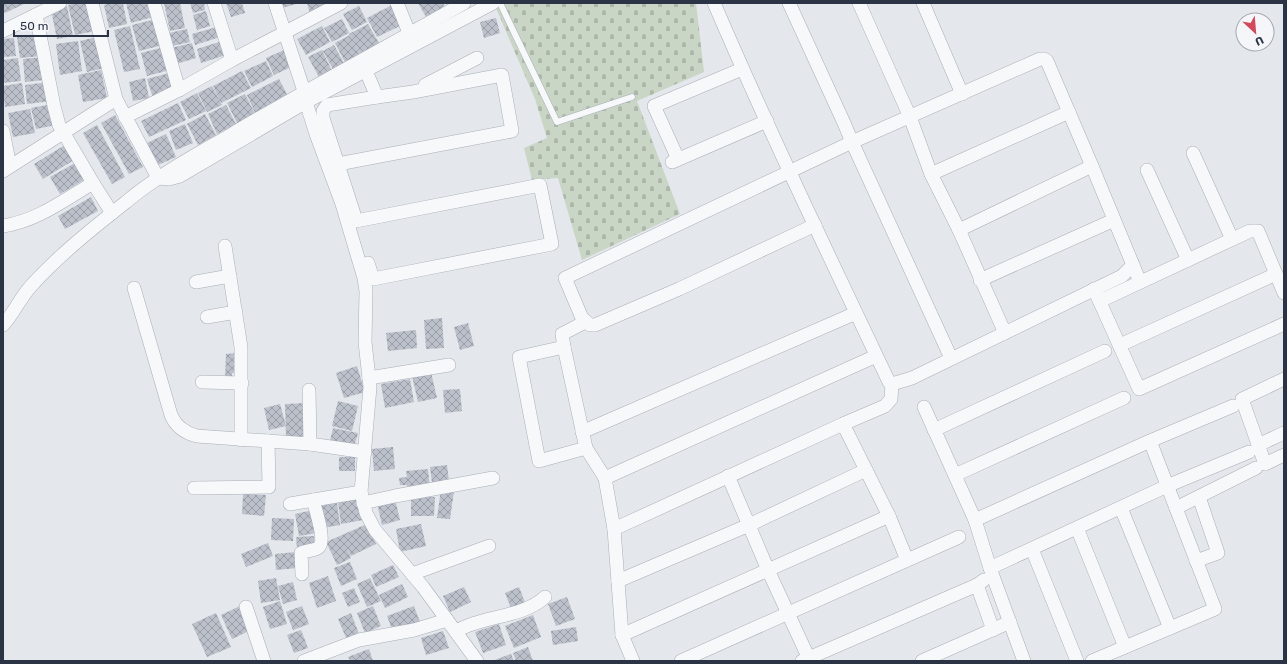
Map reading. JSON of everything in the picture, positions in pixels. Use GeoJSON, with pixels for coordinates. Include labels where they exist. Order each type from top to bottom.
{"type":"FeatureCollection","features":[{"type":"Feature","properties":{"kind":"street"},"geometry":{"type":"LineString","coordinates":[[3,31],[60,3]]}},
{"type":"Feature","properties":{"kind":"street"},"geometry":{"type":"LineString","coordinates":[[92,3],[116,99],[158,178]]}},
{"type":"Feature","properties":{"kind":"street"},"geometry":{"type":"LineString","coordinates":[[154,3],[179,90]]}},
{"type":"Feature","properties":{"kind":"street"},"geometry":{"type":"LineString","coordinates":[[214,3],[232,60]]}},
{"type":"Feature","properties":{"kind":"street"},"geometry":{"type":"LineString","coordinates":[[275,3],[316,134],[342,204],[364,278],[366,291],[365,342],[369,378],[369,406],[362,498],[370,521],[375,530],[434,602],[477,661]]}},
{"type":"Feature","properties":{"kind":"street"},"geometry":{"type":"LineString","coordinates":[[397,3],[412,40]]}},
{"type":"Feature","properties":{"kind":"street"},"geometry":{"type":"LineString","coordinates":[[305,96],[366,71],[464,3]]}},
{"type":"Feature","properties":{"kind":"street"},"geometry":{"type":"LineString","coordinates":[[3,325],[10,318],[18,302],[30,287],[52,265],[112,213],[158,178],[305,96],[412,40],[492,3]]}},
{"type":"Feature","properties":{"kind":"street"},"geometry":{"type":"LineString","coordinates":[[614,529],[885,406],[892,399],[892,384],[889,382],[876,356],[790,172],[742,69],[714,3]]}},
{"type":"Feature","properties":{"kind":"street"},"geometry":{"type":"LineString","coordinates":[[789,3],[950,358]]}},
{"type":"Feature","properties":{"kind":"street"},"geometry":{"type":"LineString","coordinates":[[859,3],[910,117],[931,174],[959,230],[980,280],[1005,333]]}},
{"type":"Feature","properties":{"kind":"street"},"geometry":{"type":"LineString","coordinates":[[923,3],[962,94]]}},
{"type":"Feature","properties":{"kind":"street"},"geometry":{"type":"LineString","coordinates":[[125,117],[179,90],[336,4]]}},
{"type":"Feature","properties":{"kind":"street"},"geometry":{"type":"LineString","coordinates":[[36,15],[56,117],[59,125],[65,133],[92,183],[112,213]]}},
{"type":"Feature","properties":{"kind":"street"},"geometry":{"type":"LineString","coordinates":[[413,92],[477,58]]}},
{"type":"Feature","properties":{"kind":"street"},"geometry":{"type":"LineString","coordinates":[[815,225],[679,289],[595,325],[590,325],[582,318],[565,278],[852,142],[1044,58],[1047,61],[1069,112],[1140,282]]}},
{"type":"Feature","properties":{"kind":"street"},"geometry":{"type":"LineString","coordinates":[[742,69],[654,106],[675,161],[767,121]]}},
{"type":"Feature","properties":{"kind":"street"},"geometry":{"type":"LineString","coordinates":[[366,71],[377,97]]}},
{"type":"Feature","properties":{"kind":"street"},"geometry":{"type":"LineString","coordinates":[[338,164],[512,131],[502,75],[413,92],[327,105],[323,111],[323,118],[373,279],[552,244],[540,185],[356,221]]}},
{"type":"Feature","properties":{"kind":"street"},"geometry":{"type":"LineString","coordinates":[[3,131],[7,169],[116,99]]}},
{"type":"Feature","properties":{"kind":"street"},"geometry":{"type":"LineString","coordinates":[[931,174],[1069,112]]}},
{"type":"Feature","properties":{"kind":"street"},"geometry":{"type":"LineString","coordinates":[[1193,153],[1232,239]]}},
{"type":"Feature","properties":{"kind":"street"},"geometry":{"type":"LineString","coordinates":[[959,230],[1092,166]]}},
{"type":"Feature","properties":{"kind":"street"},"geometry":{"type":"LineString","coordinates":[[1146,170],[1188,260]]}},
{"type":"Feature","properties":{"kind":"street"},"geometry":{"type":"LineString","coordinates":[[3,226],[22,222],[37,216],[92,183]]}},
{"type":"Feature","properties":{"kind":"street"},"geometry":{"type":"LineString","coordinates":[[980,280],[1114,220]]}},
{"type":"Feature","properties":{"kind":"street"},"geometry":{"type":"LineString","coordinates":[[892,384],[912,378],[950,358],[1005,333],[1097,295],[1140,282],[1250,231],[1258,232],[1284,293]]}},
{"type":"Feature","properties":{"kind":"street"},"geometry":{"type":"LineString","coordinates":[[225,246],[241,347],[241,440]]}},
{"type":"Feature","properties":{"kind":"street"},"geometry":{"type":"LineString","coordinates":[[1097,295],[1122,276],[1133,265]]}},
{"type":"Feature","properties":{"kind":"street"},"geometry":{"type":"LineString","coordinates":[[1120,345],[1276,274]]}},
{"type":"Feature","properties":{"kind":"street"},"geometry":{"type":"LineString","coordinates":[[196,282],[230,276]]}},
{"type":"Feature","properties":{"kind":"street"},"geometry":{"type":"LineString","coordinates":[[134,288],[174,422],[184,431],[192,435],[241,440],[310,444],[365,452]]}},
{"type":"Feature","properties":{"kind":"street"},"geometry":{"type":"LineString","coordinates":[[1097,295],[1139,389],[1284,324]]}},
{"type":"Feature","properties":{"kind":"street"},"geometry":{"type":"LineString","coordinates":[[207,317],[236,312]]}},
{"type":"Feature","properties":{"kind":"street"},"geometry":{"type":"LineString","coordinates":[[582,432],[856,313]]}},
{"type":"Feature","properties":{"kind":"street"},"geometry":{"type":"LineString","coordinates":[[585,322],[562,334],[586,448],[605,478],[614,529],[622,635],[633,661]]}},
{"type":"Feature","properties":{"kind":"street"},"geometry":{"type":"LineString","coordinates":[[564,347],[519,357],[539,461],[586,448]]}},
{"type":"Feature","properties":{"kind":"street"},"geometry":{"type":"LineString","coordinates":[[934,430],[1105,351]]}},
{"type":"Feature","properties":{"kind":"street"},"geometry":{"type":"LineString","coordinates":[[605,478],[876,356]]}},
{"type":"Feature","properties":{"kind":"street"},"geometry":{"type":"LineString","coordinates":[[369,378],[449,366]]}},
{"type":"Feature","properties":{"kind":"street"},"geometry":{"type":"LineString","coordinates":[[1284,379],[1242,399],[1253,448],[1265,464],[1284,455]]}},
{"type":"Feature","properties":{"kind":"street"},"geometry":{"type":"LineString","coordinates":[[202,382],[242,383]]}},
{"type":"Feature","properties":{"kind":"street"},"geometry":{"type":"LineString","coordinates":[[309,390],[310,444]]}},
{"type":"Feature","properties":{"kind":"street"},"geometry":{"type":"LineString","coordinates":[[955,475],[1124,398]]}},
{"type":"Feature","properties":{"kind":"street"},"geometry":{"type":"LineString","coordinates":[[975,520],[1150,441],[1233,406]]}},
{"type":"Feature","properties":{"kind":"street"},"geometry":{"type":"LineString","coordinates":[[924,407],[975,520],[990,571],[1024,661]]}},
{"type":"Feature","properties":{"kind":"street"},"geometry":{"type":"LineString","coordinates":[[843,424],[889,516],[907,560]]}},
{"type":"Feature","properties":{"kind":"street"},"geometry":{"type":"LineString","coordinates":[[728,476],[807,660],[977,585],[990,571],[1032,549],[1284,433]]}},
{"type":"Feature","properties":{"kind":"street"},"geometry":{"type":"LineString","coordinates":[[1092,661],[1215,609],[1150,441]]}},
{"type":"Feature","properties":{"kind":"street"},"geometry":{"type":"LineString","coordinates":[[194,488],[269,487],[268,442]]}},
{"type":"Feature","properties":{"kind":"street"},"geometry":{"type":"LineString","coordinates":[[1176,508],[1256,468]]}},
{"type":"Feature","properties":{"kind":"street"},"geometry":{"type":"LineString","coordinates":[[618,581],[749,525],[866,470]]}},
{"type":"Feature","properties":{"kind":"street"},"geometry":{"type":"LineString","coordinates":[[290,504],[313,500],[395,496],[493,478]]}},
{"type":"Feature","properties":{"kind":"street"},"geometry":{"type":"LineString","coordinates":[[1196,561],[1218,553],[1199,497]]}},
{"type":"Feature","properties":{"kind":"street"},"geometry":{"type":"LineString","coordinates":[[302,574],[301,553],[318,548],[321,545],[321,533],[313,500]]}},
{"type":"Feature","properties":{"kind":"street"},"geometry":{"type":"LineString","coordinates":[[1121,508],[1170,628]]}},
{"type":"Feature","properties":{"kind":"street"},"geometry":{"type":"LineString","coordinates":[[622,635],[889,516]]}},
{"type":"Feature","properties":{"kind":"street"},"geometry":{"type":"LineString","coordinates":[[1077,528],[1125,647]]}},
{"type":"Feature","properties":{"kind":"street"},"geometry":{"type":"LineString","coordinates":[[681,661],[959,537]]}},
{"type":"Feature","properties":{"kind":"street"},"geometry":{"type":"LineString","coordinates":[[412,574],[489,546]]}},
{"type":"Feature","properties":{"kind":"street"},"geometry":{"type":"LineString","coordinates":[[1032,549],[1077,661]]}},
{"type":"Feature","properties":{"kind":"street"},"geometry":{"type":"LineString","coordinates":[[977,585],[993,630]]}},
{"type":"Feature","properties":{"kind":"street"},"geometry":{"type":"LineString","coordinates":[[456,631],[478,622],[528,608],[545,596]]}},
{"type":"Feature","properties":{"kind":"street"},"geometry":{"type":"LineString","coordinates":[[246,607],[264,661]]}},
{"type":"Feature","properties":{"kind":"street"},"geometry":{"type":"LineString","coordinates":[[304,661],[359,640],[414,630],[447,620]]}},
{"type":"Feature","properties":{"kind":"street"},"geometry":{"type":"LineString","coordinates":[[922,661],[1010,622]]}},
{"type":"Feature","properties":{"kind":"lane"},"geometry":{"type":"LineString","coordinates":[[500,3],[557,122],[632,97]]}},
{"type":"Feature","properties":{"kind":"green space"},"geometry":{"type":"Polygon","coordinates":[[[505,3],[696,3],[704,72],[637,101],[680,214],[582,260],[558,178],[532,180],[524,148],[547,138],[535,99],[496,8],[505,3]]]}},
{"type":"Feature","properties":{"kind":"building"},"geometry":{"type":"Polygon","coordinates":[[[3,3],[26,3],[5,13],[3,10],[3,3]]]}},
{"type":"Feature","properties":{"kind":"building"},"geometry":{"type":"Polygon","coordinates":[[[76,3],[89,3],[95,31],[75,35],[68,5],[76,3]]]}},
{"type":"Feature","properties":{"kind":"building"},"geometry":{"type":"Polygon","coordinates":[[[111,3],[123,3],[127,24],[109,28],[104,5],[111,3]]]}},
{"type":"Feature","properties":{"kind":"building"},"geometry":{"type":"Polygon","coordinates":[[[126,3],[150,3],[153,17],[131,23],[126,3]]]}},
{"type":"Feature","properties":{"kind":"building"},"geometry":{"type":"Polygon","coordinates":[[[164,3],[180,3],[185,28],[170,31],[164,3]]]}},
{"type":"Feature","properties":{"kind":"building"},"geometry":{"type":"Polygon","coordinates":[[[190,3],[204,3],[205,10],[193,13],[190,3]]]}},
{"type":"Feature","properties":{"kind":"building"},"geometry":{"type":"Polygon","coordinates":[[[226,3],[242,3],[245,13],[231,17],[226,3]]]}},
{"type":"Feature","properties":{"kind":"building"},"geometry":{"type":"Polygon","coordinates":[[[280,3],[300,3],[282,8],[280,3]]]}},
{"type":"Feature","properties":{"kind":"building"},"geometry":{"type":"Polygon","coordinates":[[[307,3],[324,3],[326,10],[310,14],[307,3]]]}},
{"type":"Feature","properties":{"kind":"building"},"geometry":{"type":"Polygon","coordinates":[[[418,3],[443,3],[445,7],[426,17],[418,3]]]}},
{"type":"Feature","properties":{"kind":"building"},"geometry":{"type":"Polygon","coordinates":[[[392,5],[402,25],[377,37],[367,18],[392,5]]]}},
{"type":"Feature","properties":{"kind":"building"},"geometry":{"type":"Polygon","coordinates":[[[67,6],[73,36],[57,39],[51,10],[67,6]]]}},
{"type":"Feature","properties":{"kind":"building"},"geometry":{"type":"Polygon","coordinates":[[[359,6],[367,22],[352,30],[343,14],[359,6]]]}},
{"type":"Feature","properties":{"kind":"building"},"geometry":{"type":"Polygon","coordinates":[[[206,11],[210,26],[197,30],[193,15],[206,11]]]}},
{"type":"Feature","properties":{"kind":"building"},"geometry":{"type":"Polygon","coordinates":[[[496,18],[500,33],[484,38],[480,22],[496,18]]]}},
{"type":"Feature","properties":{"kind":"building"},"geometry":{"type":"Polygon","coordinates":[[[156,19],[163,45],[139,51],[132,25],[156,19]]]}},
{"type":"Feature","properties":{"kind":"building"},"geometry":{"type":"Polygon","coordinates":[[[342,19],[349,33],[332,42],[324,28],[342,19]]]}},
{"type":"Feature","properties":{"kind":"building"},"geometry":{"type":"Polygon","coordinates":[[[368,24],[381,47],[362,57],[349,34],[368,24]]]}},
{"type":"Feature","properties":{"kind":"building"},"geometry":{"type":"Polygon","coordinates":[[[130,26],[140,69],[124,72],[114,30],[130,26]]]}},
{"type":"Feature","properties":{"kind":"building"},"geometry":{"type":"Polygon","coordinates":[[[322,26],[330,42],[306,55],[297,39],[322,26]]]}},
{"type":"Feature","properties":{"kind":"building"},"geometry":{"type":"Polygon","coordinates":[[[217,27],[220,37],[195,45],[192,34],[217,27]]]}},
{"type":"Feature","properties":{"kind":"building"},"geometry":{"type":"Polygon","coordinates":[[[187,29],[190,42],[172,46],[169,33],[187,29]]]}},
{"type":"Feature","properties":{"kind":"building"},"geometry":{"type":"Polygon","coordinates":[[[38,35],[41,56],[20,58],[17,37],[38,35]]]}},
{"type":"Feature","properties":{"kind":"building"},"geometry":{"type":"Polygon","coordinates":[[[350,35],[362,58],[347,66],[335,43],[350,35]]]}},
{"type":"Feature","properties":{"kind":"building"},"geometry":{"type":"Polygon","coordinates":[[[97,37],[104,68],[87,72],[80,41],[97,37]]]}},
{"type":"Feature","properties":{"kind":"building"},"geometry":{"type":"Polygon","coordinates":[[[14,38],[16,56],[3,57],[3,39],[14,38]]]}},
{"type":"Feature","properties":{"kind":"building"},"geometry":{"type":"Polygon","coordinates":[[[78,41],[82,71],[60,75],[56,44],[78,41]]]}},
{"type":"Feature","properties":{"kind":"building"},"geometry":{"type":"Polygon","coordinates":[[[222,41],[226,55],[201,63],[197,49],[222,41]]]}},
{"type":"Feature","properties":{"kind":"building"},"geometry":{"type":"Polygon","coordinates":[[[192,43],[196,58],[176,64],[171,48],[192,43]]]}},
{"type":"Feature","properties":{"kind":"building"},"geometry":{"type":"Polygon","coordinates":[[[334,45],[345,65],[334,71],[323,51],[334,45]]]}},
{"type":"Feature","properties":{"kind":"building"},"geometry":{"type":"Polygon","coordinates":[[[164,47],[170,70],[147,76],[141,53],[164,47]]]}},
{"type":"Feature","properties":{"kind":"building"},"geometry":{"type":"Polygon","coordinates":[[[284,50],[291,67],[274,75],[266,58],[284,50]]]}},
{"type":"Feature","properties":{"kind":"building"},"geometry":{"type":"Polygon","coordinates":[[[322,50],[332,71],[319,77],[308,57],[322,50]]]}},
{"type":"Feature","properties":{"kind":"building"},"geometry":{"type":"Polygon","coordinates":[[[42,57],[44,80],[25,82],[23,59],[42,57]]]}},
{"type":"Feature","properties":{"kind":"building"},"geometry":{"type":"Polygon","coordinates":[[[18,58],[21,81],[3,83],[3,60],[18,58]]]}},
{"type":"Feature","properties":{"kind":"building"},"geometry":{"type":"Polygon","coordinates":[[[266,61],[273,76],[252,87],[244,71],[266,61]]]}},
{"type":"Feature","properties":{"kind":"building"},"geometry":{"type":"Polygon","coordinates":[[[101,70],[107,98],[83,102],[78,75],[101,70]]]}},
{"type":"Feature","properties":{"kind":"building"},"geometry":{"type":"Polygon","coordinates":[[[242,71],[251,88],[221,103],[213,86],[242,71]]]}},
{"type":"Feature","properties":{"kind":"building"},"geometry":{"type":"Polygon","coordinates":[[[169,73],[175,92],[153,98],[147,79],[169,73]]]}},
{"type":"Feature","properties":{"kind":"building"},"geometry":{"type":"Polygon","coordinates":[[[145,78],[149,98],[133,101],[129,82],[145,78]]]}},
{"type":"Feature","properties":{"kind":"building"},"geometry":{"type":"Polygon","coordinates":[[[279,79],[288,96],[255,113],[247,95],[279,79]]]}},
{"type":"Feature","properties":{"kind":"building"},"geometry":{"type":"Polygon","coordinates":[[[49,82],[51,101],[27,104],[25,85],[49,82]]]}},
{"type":"Feature","properties":{"kind":"building"},"geometry":{"type":"Polygon","coordinates":[[[22,83],[25,104],[5,107],[3,86],[22,83]]]}},
{"type":"Feature","properties":{"kind":"building"},"geometry":{"type":"Polygon","coordinates":[[[212,86],[222,105],[207,112],[198,93],[212,86]]]}},
{"type":"Feature","properties":{"kind":"building"},"geometry":{"type":"Polygon","coordinates":[[[197,93],[206,111],[189,119],[180,102],[197,93]]]}},
{"type":"Feature","properties":{"kind":"building"},"geometry":{"type":"Polygon","coordinates":[[[245,94],[255,114],[237,123],[227,103],[245,94]]]}},
{"type":"Feature","properties":{"kind":"building"},"geometry":{"type":"Polygon","coordinates":[[[178,103],[186,120],[149,137],[141,121],[178,103]]]}},
{"type":"Feature","properties":{"kind":"building"},"geometry":{"type":"Polygon","coordinates":[[[52,104],[56,125],[36,129],[31,108],[52,104]]]}},
{"type":"Feature","properties":{"kind":"building"},"geometry":{"type":"Polygon","coordinates":[[[226,105],[236,124],[217,134],[208,114],[226,105]]]}},
{"type":"Feature","properties":{"kind":"building"},"geometry":{"type":"Polygon","coordinates":[[[30,109],[35,133],[13,137],[8,113],[30,109]]]}},
{"type":"Feature","properties":{"kind":"building"},"geometry":{"type":"Polygon","coordinates":[[[205,114],[216,135],[198,145],[187,124],[205,114]]]}},
{"type":"Feature","properties":{"kind":"building"},"geometry":{"type":"Polygon","coordinates":[[[115,115],[143,167],[129,174],[101,123],[115,115]]]}},
{"type":"Feature","properties":{"kind":"building"},"geometry":{"type":"Polygon","coordinates":[[[185,124],[193,143],[176,150],[169,131],[185,124]]]}},
{"type":"Feature","properties":{"kind":"building"},"geometry":{"type":"Polygon","coordinates":[[[97,125],[125,177],[112,184],[83,133],[97,125]]]}},
{"type":"Feature","properties":{"kind":"building"},"geometry":{"type":"Polygon","coordinates":[[[166,134],[176,157],[158,165],[147,143],[166,134]]]}},
{"type":"Feature","properties":{"kind":"building"},"geometry":{"type":"Polygon","coordinates":[[[65,145],[74,160],[43,179],[34,164],[65,145]]]}},
{"type":"Feature","properties":{"kind":"building"},"geometry":{"type":"Polygon","coordinates":[[[75,163],[85,179],[60,194],[50,177],[75,163]]]}},
{"type":"Feature","properties":{"kind":"building"},"geometry":{"type":"Polygon","coordinates":[[[91,197],[98,211],[65,229],[58,216],[91,197]]]}},
{"type":"Feature","properties":{"kind":"building"},"geometry":{"type":"Polygon","coordinates":[[[442,318],[444,348],[426,349],[424,320],[442,318]]]}},
{"type":"Feature","properties":{"kind":"building"},"geometry":{"type":"Polygon","coordinates":[[[468,323],[474,346],[460,350],[454,327],[468,323]]]}},
{"type":"Feature","properties":{"kind":"building"},"geometry":{"type":"Polygon","coordinates":[[[416,330],[417,348],[388,351],[386,333],[416,330]]]}},
{"type":"Feature","properties":{"kind":"building"},"geometry":{"type":"Polygon","coordinates":[[[237,353],[237,373],[232,373],[232,379],[225,379],[226,354],[237,353]]]}},
{"type":"Feature","properties":{"kind":"building"},"geometry":{"type":"Polygon","coordinates":[[[357,366],[365,392],[344,398],[336,373],[357,366]]]}},
{"type":"Feature","properties":{"kind":"building"},"geometry":{"type":"Polygon","coordinates":[[[431,372],[437,398],[418,402],[412,376],[431,372]]]}},
{"type":"Feature","properties":{"kind":"building"},"geometry":{"type":"Polygon","coordinates":[[[410,379],[414,402],[385,408],[381,384],[410,379]]]}},
{"type":"Feature","properties":{"kind":"building"},"geometry":{"type":"Polygon","coordinates":[[[460,389],[462,411],[445,413],[443,390],[460,389]]]}},
{"type":"Feature","properties":{"kind":"building"},"geometry":{"type":"Polygon","coordinates":[[[338,401],[358,406],[352,431],[332,426],[338,401]]]}},
{"type":"Feature","properties":{"kind":"building"},"geometry":{"type":"Polygon","coordinates":[[[307,403],[308,437],[286,438],[285,404],[307,403]]]}},
{"type":"Feature","properties":{"kind":"building"},"geometry":{"type":"Polygon","coordinates":[[[280,404],[286,426],[269,430],[264,408],[280,404]]]}},
{"type":"Feature","properties":{"kind":"building"},"geometry":{"type":"Polygon","coordinates":[[[333,428],[358,433],[354,447],[330,441],[333,428]]]}},
{"type":"Feature","properties":{"kind":"building"},"geometry":{"type":"Polygon","coordinates":[[[393,447],[395,469],[374,471],[372,449],[393,447]]]}},
{"type":"Feature","properties":{"kind":"building"},"geometry":{"type":"Polygon","coordinates":[[[339,457],[355,457],[355,471],[339,471],[339,457]]]}},
{"type":"Feature","properties":{"kind":"building"},"geometry":{"type":"Polygon","coordinates":[[[447,465],[449,481],[432,483],[430,467],[447,465]]]}},
{"type":"Feature","properties":{"kind":"building"},"geometry":{"type":"Polygon","coordinates":[[[428,469],[430,489],[408,491],[407,485],[400,485],[399,478],[407,477],[406,471],[428,469]]]}},
{"type":"Feature","properties":{"kind":"building"},"geometry":{"type":"Polygon","coordinates":[[[441,489],[454,491],[450,519],[437,518],[441,489]]]}},
{"type":"Feature","properties":{"kind":"building"},"geometry":{"type":"Polygon","coordinates":[[[243,494],[266,495],[264,516],[242,514],[243,494]]]}},
{"type":"Feature","properties":{"kind":"building"},"geometry":{"type":"Polygon","coordinates":[[[411,496],[435,497],[434,516],[411,516],[411,496]]]}},
{"type":"Feature","properties":{"kind":"building"},"geometry":{"type":"Polygon","coordinates":[[[360,499],[363,520],[341,524],[338,502],[360,499]]]}},
{"type":"Feature","properties":{"kind":"building"},"geometry":{"type":"Polygon","coordinates":[[[395,499],[400,520],[382,525],[377,503],[395,499]]]}},
{"type":"Feature","properties":{"kind":"building"},"geometry":{"type":"Polygon","coordinates":[[[337,503],[340,525],[322,528],[318,506],[337,503]]]}},
{"type":"Feature","properties":{"kind":"building"},"geometry":{"type":"Polygon","coordinates":[[[313,510],[317,533],[299,536],[295,514],[313,510]]]}},
{"type":"Feature","properties":{"kind":"building"},"geometry":{"type":"Polygon","coordinates":[[[272,518],[294,519],[293,541],[271,540],[272,518]]]}},
{"type":"Feature","properties":{"kind":"building"},"geometry":{"type":"Polygon","coordinates":[[[367,524],[376,544],[351,556],[346,546],[351,558],[337,565],[326,542],[367,524]]]}},
{"type":"Feature","properties":{"kind":"building"},"geometry":{"type":"Polygon","coordinates":[[[421,524],[426,546],[400,552],[396,529],[421,524]]]}},
{"type":"Feature","properties":{"kind":"building"},"geometry":{"type":"Polygon","coordinates":[[[314,536],[315,546],[297,548],[296,537],[314,536]]]}},
{"type":"Feature","properties":{"kind":"building"},"geometry":{"type":"Polygon","coordinates":[[[268,543],[273,556],[246,567],[241,554],[268,543]]]}},
{"type":"Feature","properties":{"kind":"building"},"geometry":{"type":"Polygon","coordinates":[[[296,552],[297,568],[276,570],[275,554],[296,552]]]}},
{"type":"Feature","properties":{"kind":"building"},"geometry":{"type":"Polygon","coordinates":[[[350,562],[357,579],[341,586],[334,568],[350,562]]]}},
{"type":"Feature","properties":{"kind":"building"},"geometry":{"type":"Polygon","coordinates":[[[393,565],[399,577],[376,587],[371,575],[393,565]]]}},
{"type":"Feature","properties":{"kind":"building"},"geometry":{"type":"Polygon","coordinates":[[[328,576],[336,601],[317,608],[309,583],[328,576]]]}},
{"type":"Feature","properties":{"kind":"building"},"geometry":{"type":"Polygon","coordinates":[[[276,578],[280,600],[261,603],[258,581],[276,578]]]}},
{"type":"Feature","properties":{"kind":"building"},"geometry":{"type":"Polygon","coordinates":[[[370,578],[381,601],[367,607],[357,584],[370,578]]]}},
{"type":"Feature","properties":{"kind":"building"},"geometry":{"type":"Polygon","coordinates":[[[293,582],[297,600],[283,604],[278,586],[293,582]]]}},
{"type":"Feature","properties":{"kind":"building"},"geometry":{"type":"Polygon","coordinates":[[[402,584],[408,597],[385,608],[379,595],[402,584]]]}},
{"type":"Feature","properties":{"kind":"building"},"geometry":{"type":"Polygon","coordinates":[[[464,587],[471,602],[450,612],[443,596],[464,587]]]}},
{"type":"Feature","properties":{"kind":"building"},"geometry":{"type":"Polygon","coordinates":[[[519,587],[526,605],[512,611],[505,593],[519,587]]]}},
{"type":"Feature","properties":{"kind":"building"},"geometry":{"type":"Polygon","coordinates":[[[354,588],[360,602],[348,607],[342,593],[354,588]]]}},
{"type":"Feature","properties":{"kind":"building"},"geometry":{"type":"Polygon","coordinates":[[[567,597],[575,619],[556,626],[548,604],[567,597]]]}},
{"type":"Feature","properties":{"kind":"building"},"geometry":{"type":"Polygon","coordinates":[[[280,601],[287,624],[270,629],[263,607],[280,601]]]}},
{"type":"Feature","properties":{"kind":"building"},"geometry":{"type":"Polygon","coordinates":[[[240,606],[251,630],[232,639],[221,615],[240,606]]]}},
{"type":"Feature","properties":{"kind":"building"},"geometry":{"type":"Polygon","coordinates":[[[302,606],[309,624],[293,630],[286,612],[302,606]]]}},
{"type":"Feature","properties":{"kind":"building"},"geometry":{"type":"Polygon","coordinates":[[[373,606],[381,626],[365,633],[357,613],[373,606]]]}},
{"type":"Feature","properties":{"kind":"building"},"geometry":{"type":"Polygon","coordinates":[[[414,606],[420,622],[393,632],[387,616],[414,606]]]}},
{"type":"Feature","properties":{"kind":"building"},"geometry":{"type":"Polygon","coordinates":[[[216,613],[231,647],[207,657],[192,624],[216,613]]]}},
{"type":"Feature","properties":{"kind":"building"},"geometry":{"type":"Polygon","coordinates":[[[351,613],[359,634],[347,640],[338,619],[351,613]]]}},
{"type":"Feature","properties":{"kind":"building"},"geometry":{"type":"Polygon","coordinates":[[[533,615],[541,637],[514,648],[505,626],[533,615]]]}},
{"type":"Feature","properties":{"kind":"building"},"geometry":{"type":"Polygon","coordinates":[[[499,624],[506,645],[483,653],[475,632],[499,624]]]}},
{"type":"Feature","properties":{"kind":"building"},"geometry":{"type":"Polygon","coordinates":[[[576,627],[578,641],[553,645],[551,631],[576,627]]]}},
{"type":"Feature","properties":{"kind":"building"},"geometry":{"type":"Polygon","coordinates":[[[301,630],[308,648],[294,653],[287,635],[301,630]]]}},
{"type":"Feature","properties":{"kind":"building"},"geometry":{"type":"Polygon","coordinates":[[[443,631],[449,648],[426,655],[421,638],[443,631]]]}},
{"type":"Feature","properties":{"kind":"building"},"geometry":{"type":"Polygon","coordinates":[[[528,647],[533,661],[516,661],[513,653],[528,647]]]}},
{"type":"Feature","properties":{"kind":"building"},"geometry":{"type":"Polygon","coordinates":[[[369,649],[373,661],[350,661],[348,657],[369,649]]]}},
{"type":"Feature","properties":{"kind":"building"},"geometry":{"type":"Polygon","coordinates":[[[511,654],[514,661],[492,661],[511,654]]]}}]}
